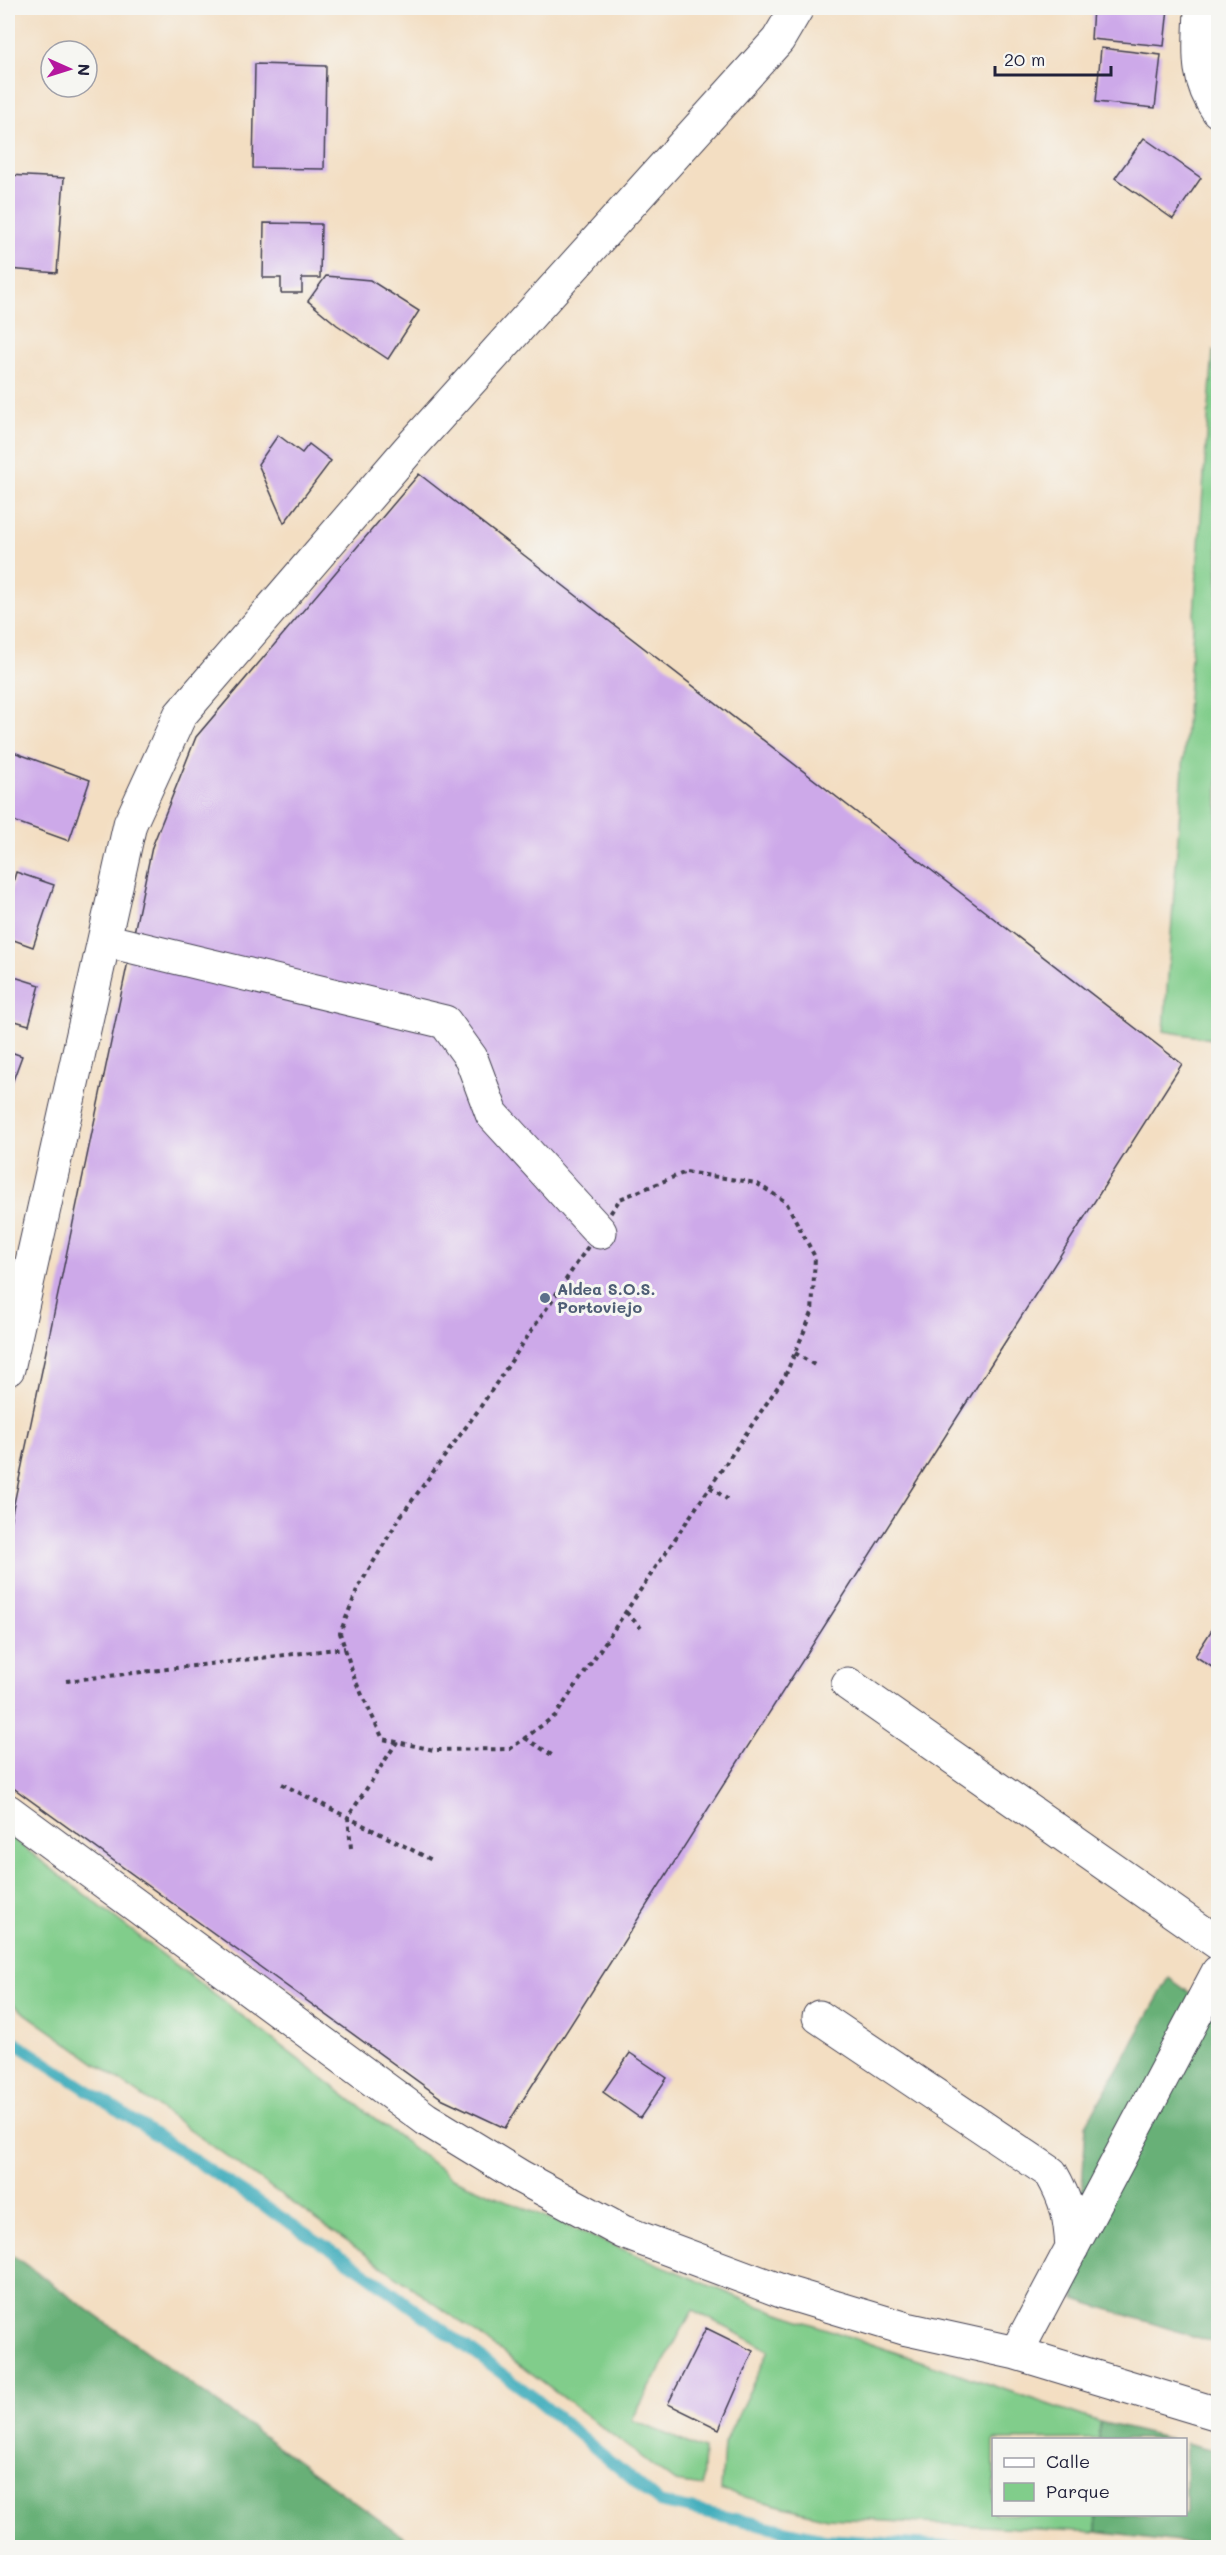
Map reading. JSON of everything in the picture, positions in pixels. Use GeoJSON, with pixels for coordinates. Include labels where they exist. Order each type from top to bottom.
{"type":"FeatureCollection","features":[{"type":"Feature","properties":{"kind":"street"},"geometry":{"type":"LineString","coordinates":[[8,1369],[130,824],[180,715],[409,449],[778,40],[798,8]]}},
{"type":"Feature","properties":{"kind":"street"},"geometry":{"type":"LineString","coordinates":[[1201,8],[1199,69],[1210,99],[1218,111]]}},
{"type":"Feature","properties":{"kind":"street"},"geometry":{"type":"LineString","coordinates":[[104,940],[445,1022],[471,1058],[492,1114],[600,1232]]}},
{"type":"Feature","properties":{"kind":"street"},"geometry":{"type":"LineString","coordinates":[[848,1684],[1218,1943]]}},
{"type":"Feature","properties":{"kind":"street"},"geometry":{"type":"LineString","coordinates":[[8,1811],[426,2119],[521,2176],[623,2232],[784,2292],[907,2329],[1016,2353],[1218,2414]]}},
{"type":"Feature","properties":{"kind":"street"},"geometry":{"type":"LineString","coordinates":[[1016,2353],[1218,1972]]}},
{"type":"Feature","properties":{"kind":"street"},"geometry":{"type":"LineString","coordinates":[[819,2017],[1051,2173],[1065,2196],[1070,2212],[1072,2248]]}},
{"type":"Feature","properties":{"kind":"path"},"geometry":{"type":"LineString","coordinates":[[686,1172],[756,1183],[786,1202],[815,1257],[812,1313],[785,1376],[556,1715],[510,1749],[434,1750],[383,1739],[355,1680],[340,1633],[358,1588],[400,1516],[477,1412],[600,1232],[621,1199],[686,1172]]}},
{"type":"Feature","properties":{"kind":"path"},"geometry":{"type":"LineString","coordinates":[[795,1353],[818,1367]]}},
{"type":"Feature","properties":{"kind":"path"},"geometry":{"type":"LineString","coordinates":[[710,1487],[727,1499]]}},
{"type":"Feature","properties":{"kind":"path"},"geometry":{"type":"LineString","coordinates":[[626,1611],[641,1628]]}},
{"type":"Feature","properties":{"kind":"path"},"geometry":{"type":"LineString","coordinates":[[66,1681],[345,1648]]}},
{"type":"Feature","properties":{"kind":"path"},"geometry":{"type":"LineString","coordinates":[[525,1738],[555,1757]]}},
{"type":"Feature","properties":{"kind":"path"},"geometry":{"type":"LineString","coordinates":[[351,1848],[348,1817],[397,1742]]}},
{"type":"Feature","properties":{"kind":"path"},"geometry":{"type":"LineString","coordinates":[[282,1784],[432,1860]]}},
{"type":"Feature","properties":{"kind":"green space"},"geometry":{"type":"Polygon","coordinates":[[[1213,351],[1218,355],[1218,1040],[1164,1031],[1213,351]]]}},
{"type":"Feature","properties":{"kind":"green space"},"geometry":{"type":"Polygon","coordinates":[[[8,1835],[452,2178],[759,2306],[1100,2422],[1099,2438],[992,2438],[992,2516],[1097,2516],[1096,2532],[827,2518],[721,2491],[724,2444],[769,2350],[693,2310],[632,2420],[704,2450],[702,2486],[675,2482],[486,2340],[8,2001],[8,1835]]]}},
{"type":"Feature","properties":{"kind":"green space"},"geometry":{"type":"Polygon","coordinates":[[[1169,1978],[1218,2013],[1218,2344],[1075,2299],[1086,2125],[1169,1978]]]}},
{"type":"Feature","properties":{"kind":"green space"},"geometry":{"type":"Polygon","coordinates":[[[8,2252],[417,2547],[8,2547],[8,2252]]]}},
{"type":"Feature","properties":{"kind":"green space"},"geometry":{"type":"Polygon","coordinates":[[[1100,2422],[1167,2438],[1099,2438],[1100,2422]]]}},
{"type":"Feature","properties":{"kind":"green space"},"geometry":{"type":"Polygon","coordinates":[[[1187,2443],[1218,2451],[1218,2547],[1200,2547],[1196,2544],[1096,2532],[1097,2516],[1187,2516],[1187,2443]]]}},
{"type":"Feature","properties":{"kind":"building"},"geometry":{"type":"Polygon","coordinates":[[[1093,8],[1168,8],[1164,46],[1091,39],[1093,8]]]}},
{"type":"Feature","properties":{"kind":"building"},"geometry":{"type":"Polygon","coordinates":[[[1101,48],[1161,55],[1155,108],[1096,102],[1101,48]]]}},
{"type":"Feature","properties":{"kind":"building"},"geometry":{"type":"Polygon","coordinates":[[[255,64],[326,66],[324,169],[253,168],[255,64]]]}},
{"type":"Feature","properties":{"kind":"building"},"geometry":{"type":"Polygon","coordinates":[[[1144,138],[1201,178],[1173,219],[1115,178],[1144,138]]]}},
{"type":"Feature","properties":{"kind":"building"},"geometry":{"type":"Polygon","coordinates":[[[8,175],[64,178],[57,273],[8,269],[8,175]]]}},
{"type":"Feature","properties":{"kind":"building"},"geometry":{"type":"Polygon","coordinates":[[[264,223],[321,224],[320,278],[302,278],[302,293],[281,293],[281,278],[263,278],[264,223]]]}},
{"type":"Feature","properties":{"kind":"building"},"geometry":{"type":"Polygon","coordinates":[[[326,276],[370,280],[419,311],[388,359],[337,325],[308,301],[326,276]]]}},
{"type":"Feature","properties":{"kind":"building"},"geometry":{"type":"Polygon","coordinates":[[[278,435],[302,453],[309,444],[331,461],[284,523],[258,464],[278,435]]]}},
{"type":"Feature","properties":{"kind":"building","name":"Aldea S.O.S. Portoviejo"},"geometry":{"type":"Polygon","coordinates":[[[419,474],[1182,1064],[505,2128],[441,2098],[8,1784],[8,1532],[152,847],[196,737],[419,474]]]}},
{"type":"Feature","properties":{"kind":"building"},"geometry":{"type":"Polygon","coordinates":[[[8,750],[90,780],[69,841],[8,819],[8,750]]]}},
{"type":"Feature","properties":{"kind":"building"},"geometry":{"type":"Polygon","coordinates":[[[16,872],[54,885],[33,947],[8,938],[8,899],[16,872]]]}},
{"type":"Feature","properties":{"kind":"building"},"geometry":{"type":"Polygon","coordinates":[[[8,975],[40,985],[29,1025],[8,1019],[8,975]]]}},
{"type":"Feature","properties":{"kind":"building"},"geometry":{"type":"Polygon","coordinates":[[[8,1051],[22,1056],[8,1094],[8,1051]]]}},
{"type":"Feature","properties":{"kind":"building"},"geometry":{"type":"Polygon","coordinates":[[[1218,1620],[1218,1671],[1195,1656],[1218,1620]]]}},
{"type":"Feature","properties":{"kind":"building"},"geometry":{"type":"Polygon","coordinates":[[[630,2053],[667,2078],[640,2118],[603,2092],[630,2053]]]}},
{"type":"Feature","properties":{"kind":"building"},"geometry":{"type":"Polygon","coordinates":[[[706,2328],[753,2351],[719,2429],[668,2404],[706,2328]]]}},
{"type":"Feature","properties":{"kind":"waterway"},"geometry":{"type":"LineString","coordinates":[[8,2038],[363,2271],[535,2398],[659,2502],[825,2539],[962,2548]]}},
{"type":"Feature","properties":{"kind":"place","name":"Aldea S.O.S. Portoviejo"},"geometry":{"type":"Point","coordinates":[545,1298]}}]}
